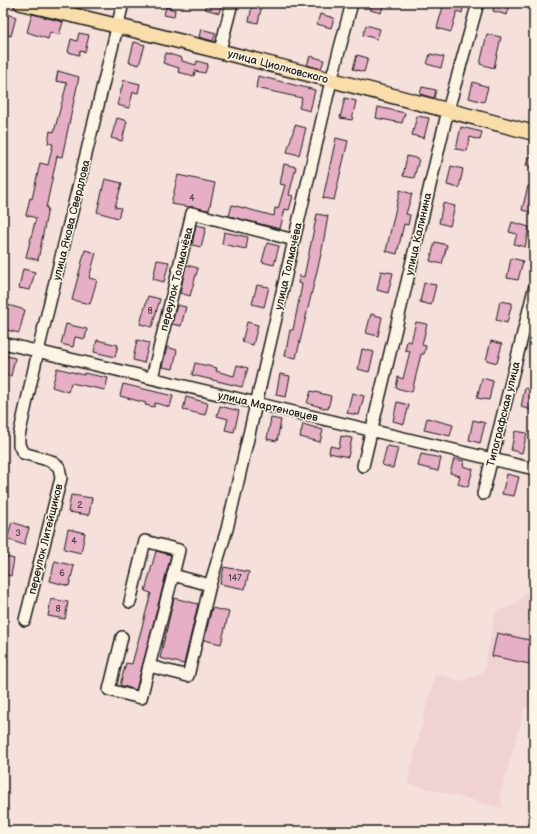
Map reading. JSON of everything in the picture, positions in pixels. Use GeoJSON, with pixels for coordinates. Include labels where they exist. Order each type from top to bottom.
{"type":"FeatureCollection","features":[{"type":"Feature","properties":{"kind":"main road","name":"улица Циолковского"},"geometry":{"type":"LineString","coordinates":[[20,3],[220,50],[331,81],[534,133]]}},
{"type":"Feature","properties":{"kind":"street","name":"улица Якова Свердлова"},"geometry":{"type":"LineString","coordinates":[[19,436],[38,352],[124,3]]}},
{"type":"Feature","properties":{"kind":"street"},"geometry":{"type":"LineString","coordinates":[[220,50],[232,3]]}},
{"type":"Feature","properties":{"kind":"street","name":"улица Толмачёва"},"geometry":{"type":"LineString","coordinates":[[149,666],[188,676],[210,585],[227,529],[331,81],[352,3]]}},
{"type":"Feature","properties":{"kind":"street","name":"улица Калинина"},"geometry":{"type":"LineString","coordinates":[[363,466],[448,110],[478,3]]}},
{"type":"Feature","properties":{"kind":"street","name":"переулок Толмачёва"},"geometry":{"type":"LineString","coordinates":[[152,378],[192,213],[294,240]]}},
{"type":"Feature","properties":{"kind":"street","name":"Типографская улица"},"geometry":{"type":"LineString","coordinates":[[483,494],[534,289]]}},
{"type":"Feature","properties":{"kind":"street","name":"улица Мартеновцев"},"geometry":{"type":"LineString","coordinates":[[3,343],[534,469]]}},
{"type":"Feature","properties":{"kind":"street","name":"переулок Литейщиков"},"geometry":{"type":"LineString","coordinates":[[19,436],[19,445],[23,453],[51,461],[59,467],[61,478],[25,620]]}},
{"type":"Feature","properties":{"kind":"street"},"geometry":{"type":"LineString","coordinates":[[122,637],[109,690],[141,698],[179,550],[145,541],[130,602]]}},
{"type":"Feature","properties":{"kind":"street"},"geometry":{"type":"LineString","coordinates":[[173,575],[210,585]]}},
{"type":"Feature","properties":{"kind":"shaded area"},"geometry":{"type":"Polygon","coordinates":[[[534,581],[534,709],[525,707],[500,795],[503,808],[407,783],[435,674],[461,681],[483,674],[496,611],[516,605],[534,581]]]}},
{"type":"Feature","properties":{"kind":"building"},"geometry":{"type":"Polygon","coordinates":[[[206,3],[222,3],[219,13],[205,9],[206,3]]]}},
{"type":"Feature","properties":{"kind":"building"},"geometry":{"type":"Polygon","coordinates":[[[372,3],[384,3],[381,13],[370,10],[372,3]]]}},
{"type":"Feature","properties":{"kind":"building"},"geometry":{"type":"Polygon","coordinates":[[[444,3],[464,3],[462,13],[457,11],[451,32],[437,28],[444,3]]]}},
{"type":"Feature","properties":{"kind":"building"},"geometry":{"type":"Polygon","coordinates":[[[495,3],[510,5],[507,15],[493,11],[495,3]]]}},
{"type":"Feature","properties":{"kind":"building"},"geometry":{"type":"Polygon","coordinates":[[[252,6],[261,9],[258,23],[249,21],[252,6]]]}},
{"type":"Feature","properties":{"kind":"building"},"geometry":{"type":"Polygon","coordinates":[[[166,7],[175,10],[174,17],[164,15],[166,7]]]}},
{"type":"Feature","properties":{"kind":"building"},"geometry":{"type":"Polygon","coordinates":[[[7,14],[16,17],[11,36],[3,33],[7,14]]]}},
{"type":"Feature","properties":{"kind":"building"},"geometry":{"type":"Polygon","coordinates":[[[32,14],[63,22],[59,35],[50,32],[48,39],[27,32],[32,14]]]}},
{"type":"Feature","properties":{"kind":"building"},"geometry":{"type":"Polygon","coordinates":[[[320,14],[334,18],[331,28],[317,24],[320,14]]]}},
{"type":"Feature","properties":{"kind":"building"},"geometry":{"type":"Polygon","coordinates":[[[366,25],[380,29],[377,39],[363,35],[366,25]]]}},
{"type":"Feature","properties":{"kind":"building"},"geometry":{"type":"Polygon","coordinates":[[[201,29],[216,33],[213,41],[199,37],[201,29]]]}},
{"type":"Feature","properties":{"kind":"building"},"geometry":{"type":"Polygon","coordinates":[[[79,33],[89,35],[85,52],[80,51],[79,55],[68,52],[71,39],[77,41],[79,33]]]}},
{"type":"Feature","properties":{"kind":"building"},"geometry":{"type":"Polygon","coordinates":[[[487,34],[501,37],[494,68],[480,64],[487,34]]]}},
{"type":"Feature","properties":{"kind":"building"},"geometry":{"type":"Polygon","coordinates":[[[134,42],[145,45],[139,65],[129,62],[134,42]]]}},
{"type":"Feature","properties":{"kind":"building"},"geometry":{"type":"Polygon","coordinates":[[[166,53],[182,58],[182,61],[196,65],[197,61],[208,64],[205,73],[195,71],[194,76],[178,72],[179,68],[163,63],[166,53]]]}},
{"type":"Feature","properties":{"kind":"building"},"geometry":{"type":"Polygon","coordinates":[[[430,54],[444,57],[441,68],[427,64],[430,54]]]}},
{"type":"Feature","properties":{"kind":"building"},"geometry":{"type":"Polygon","coordinates":[[[357,55],[368,58],[364,72],[353,69],[357,55]]]}},
{"type":"Feature","properties":{"kind":"building"},"geometry":{"type":"Polygon","coordinates":[[[310,56],[324,60],[321,69],[307,65],[310,56]]]}},
{"type":"Feature","properties":{"kind":"building"},"geometry":{"type":"Polygon","coordinates":[[[58,71],[79,77],[62,157],[57,156],[46,208],[48,208],[38,260],[26,257],[36,218],[26,215],[30,198],[32,199],[40,163],[48,165],[53,144],[48,143],[50,131],[54,132],[67,83],[56,81],[58,71]]]}},
{"type":"Feature","properties":{"kind":"building"},"geometry":{"type":"Polygon","coordinates":[[[258,76],[315,90],[310,111],[299,108],[302,98],[256,88],[258,76]]]}},
{"type":"Feature","properties":{"kind":"building"},"geometry":{"type":"Polygon","coordinates":[[[124,80],[140,84],[138,93],[133,92],[129,108],[117,105],[124,80]]]}},
{"type":"Feature","properties":{"kind":"building"},"geometry":{"type":"Polygon","coordinates":[[[473,82],[488,87],[484,102],[469,98],[473,82]]]}},
{"type":"Feature","properties":{"kind":"building"},"geometry":{"type":"Polygon","coordinates":[[[422,87],[436,90],[434,98],[420,94],[422,87]]]}},
{"type":"Feature","properties":{"kind":"building"},"geometry":{"type":"Polygon","coordinates":[[[345,98],[356,101],[352,120],[340,118],[345,98]]]}},
{"type":"Feature","properties":{"kind":"building"},"geometry":{"type":"Polygon","coordinates":[[[378,107],[405,113],[402,123],[376,118],[378,107]]]}},
{"type":"Feature","properties":{"kind":"building"},"geometry":{"type":"Polygon","coordinates":[[[417,116],[429,118],[424,138],[412,135],[417,116]]]}},
{"type":"Feature","properties":{"kind":"building"},"geometry":{"type":"Polygon","coordinates":[[[117,118],[127,121],[122,141],[111,138],[117,118]]]}},
{"type":"Feature","properties":{"kind":"building"},"geometry":{"type":"Polygon","coordinates":[[[295,125],[306,128],[299,155],[287,152],[295,125]]]}},
{"type":"Feature","properties":{"kind":"building"},"geometry":{"type":"Polygon","coordinates":[[[461,127],[482,132],[480,140],[470,137],[467,151],[456,149],[461,127]]]}},
{"type":"Feature","properties":{"kind":"building"},"geometry":{"type":"Polygon","coordinates":[[[336,138],[348,141],[334,200],[323,198],[336,138]]]}},
{"type":"Feature","properties":{"kind":"building"},"geometry":{"type":"Polygon","coordinates":[[[407,156],[419,159],[414,178],[403,176],[407,156]]]}},
{"type":"Feature","properties":{"kind":"building"},"geometry":{"type":"Polygon","coordinates":[[[529,156],[534,158],[534,167],[526,165],[529,156]]]}},
{"type":"Feature","properties":{"kind":"building"},"geometry":{"type":"Polygon","coordinates":[[[284,164],[296,167],[289,195],[293,196],[289,210],[285,209],[280,229],[229,216],[232,205],[274,216],[275,208],[278,209],[285,185],[280,184],[284,164]]]}},
{"type":"Feature","properties":{"kind":"building"},"geometry":{"type":"Polygon","coordinates":[[[451,166],[463,169],[459,188],[447,185],[451,166]]]}},
{"type":"Feature","properties":{"kind":"building"},"geometry":{"type":"Polygon","coordinates":[[[178,175],[215,183],[209,210],[171,204],[178,175]]]}},
{"type":"Feature","properties":{"kind":"building"},"geometry":{"type":"Polygon","coordinates":[[[105,179],[122,183],[115,207],[121,208],[118,218],[97,212],[105,179]]]}},
{"type":"Feature","properties":{"kind":"building"},"geometry":{"type":"Polygon","coordinates":[[[528,186],[534,188],[533,213],[522,210],[528,186]]]}},
{"type":"Feature","properties":{"kind":"building"},"geometry":{"type":"Polygon","coordinates":[[[400,190],[412,194],[406,214],[410,215],[408,225],[404,224],[397,254],[386,251],[400,190]]]}},
{"type":"Feature","properties":{"kind":"building"},"geometry":{"type":"Polygon","coordinates":[[[443,203],[455,206],[450,226],[439,223],[443,203]]]}},
{"type":"Feature","properties":{"kind":"building"},"geometry":{"type":"Polygon","coordinates":[[[317,214],[328,216],[322,250],[296,358],[285,356],[290,330],[293,330],[301,290],[302,284],[298,283],[299,276],[304,277],[317,214]]]}},
{"type":"Feature","properties":{"kind":"building"},"geometry":{"type":"Polygon","coordinates":[[[512,222],[529,227],[525,247],[514,244],[517,234],[509,232],[512,222]]]}},
{"type":"Feature","properties":{"kind":"building"},"geometry":{"type":"Polygon","coordinates":[[[196,225],[206,227],[201,247],[192,245],[196,225]]]}},
{"type":"Feature","properties":{"kind":"building"},"geometry":{"type":"Polygon","coordinates":[[[224,232],[248,237],[246,249],[222,244],[224,232]]]}},
{"type":"Feature","properties":{"kind":"building"},"geometry":{"type":"Polygon","coordinates":[[[435,242],[447,245],[442,264],[430,261],[435,242]]]}},
{"type":"Feature","properties":{"kind":"building"},"geometry":{"type":"Polygon","coordinates":[[[267,243],[279,246],[274,265],[262,262],[267,243]]]}},
{"type":"Feature","properties":{"kind":"building"},"geometry":{"type":"Polygon","coordinates":[[[85,250],[96,253],[89,278],[97,280],[90,304],[72,300],[85,250]]]}},
{"type":"Feature","properties":{"kind":"building"},"geometry":{"type":"Polygon","coordinates":[[[511,258],[523,261],[518,280],[507,278],[511,258]]]}},
{"type":"Feature","properties":{"kind":"building"},"geometry":{"type":"Polygon","coordinates":[[[157,260],[169,262],[164,282],[153,279],[157,260]]]}},
{"type":"Feature","properties":{"kind":"building"},"geometry":{"type":"Polygon","coordinates":[[[186,265],[198,268],[190,296],[180,293],[186,265]]]}},
{"type":"Feature","properties":{"kind":"building"},"geometry":{"type":"Polygon","coordinates":[[[23,269],[35,272],[30,290],[19,288],[23,269]]]}},
{"type":"Feature","properties":{"kind":"building"},"geometry":{"type":"Polygon","coordinates":[[[381,271],[393,273],[388,293],[377,290],[381,271]]]}},
{"type":"Feature","properties":{"kind":"building"},"geometry":{"type":"Polygon","coordinates":[[[424,283],[436,285],[431,305],[420,302],[424,283]]]}},
{"type":"Feature","properties":{"kind":"building"},"geometry":{"type":"Polygon","coordinates":[[[257,285],[269,287],[264,307],[252,304],[257,285]]]}},
{"type":"Feature","properties":{"kind":"building"},"geometry":{"type":"Polygon","coordinates":[[[148,296],[160,299],[152,327],[140,324],[148,296]]]}},
{"type":"Feature","properties":{"kind":"building"},"geometry":{"type":"Polygon","coordinates":[[[500,301],[512,303],[507,323],[496,320],[500,301]]]}},
{"type":"Feature","properties":{"kind":"building"},"geometry":{"type":"Polygon","coordinates":[[[8,305],[25,310],[19,333],[3,329],[8,305]]]}},
{"type":"Feature","properties":{"kind":"building"},"geometry":{"type":"Polygon","coordinates":[[[177,305],[186,307],[181,326],[172,324],[177,305]]]}},
{"type":"Feature","properties":{"kind":"building"},"geometry":{"type":"Polygon","coordinates":[[[371,314],[382,317],[378,336],[366,333],[371,314]]]}},
{"type":"Feature","properties":{"kind":"building"},"geometry":{"type":"Polygon","coordinates":[[[247,322],[258,325],[253,345],[242,342],[247,322]]]}},
{"type":"Feature","properties":{"kind":"building"},"geometry":{"type":"Polygon","coordinates":[[[416,322],[427,324],[422,345],[426,346],[424,354],[421,354],[412,392],[396,388],[398,377],[403,379],[410,351],[405,350],[407,341],[411,342],[416,322]]]}},
{"type":"Feature","properties":{"kind":"building"},"geometry":{"type":"Polygon","coordinates":[[[66,324],[87,329],[85,339],[75,337],[73,347],[61,344],[66,324]]]}},
{"type":"Feature","properties":{"kind":"building"},"geometry":{"type":"Polygon","coordinates":[[[97,340],[118,345],[115,357],[94,352],[97,340]]]}},
{"type":"Feature","properties":{"kind":"building"},"geometry":{"type":"Polygon","coordinates":[[[137,340],[149,343],[144,363],[133,360],[137,340]]]}},
{"type":"Feature","properties":{"kind":"building"},"geometry":{"type":"Polygon","coordinates":[[[491,341],[502,344],[497,363],[486,360],[491,341]]]}},
{"type":"Feature","properties":{"kind":"building"},"geometry":{"type":"Polygon","coordinates":[[[167,347],[177,350],[173,369],[162,367],[167,347]]]}},
{"type":"Feature","properties":{"kind":"building"},"geometry":{"type":"Polygon","coordinates":[[[362,349],[374,352],[369,372],[358,369],[362,349]]]}},
{"type":"Feature","properties":{"kind":"building"},"geometry":{"type":"Polygon","coordinates":[[[3,355],[15,358],[11,376],[3,375],[3,355]]]}},
{"type":"Feature","properties":{"kind":"building"},"geometry":{"type":"Polygon","coordinates":[[[195,363],[217,368],[216,371],[234,376],[237,365],[248,368],[242,387],[192,375],[195,363]]]}},
{"type":"Feature","properties":{"kind":"building"},"geometry":{"type":"Polygon","coordinates":[[[57,368],[84,375],[84,373],[108,378],[105,390],[71,383],[68,392],[52,387],[57,368]]]}},
{"type":"Feature","properties":{"kind":"building"},"geometry":{"type":"Polygon","coordinates":[[[280,374],[290,376],[286,397],[276,395],[280,374]]]}},
{"type":"Feature","properties":{"kind":"building"},"geometry":{"type":"Polygon","coordinates":[[[482,378],[493,381],[489,400],[477,398],[482,378]]]}},
{"type":"Feature","properties":{"kind":"building"},"geometry":{"type":"Polygon","coordinates":[[[123,384],[173,396],[170,407],[155,403],[154,407],[145,405],[146,403],[120,396],[123,384]]]}},
{"type":"Feature","properties":{"kind":"building"},"geometry":{"type":"Polygon","coordinates":[[[525,388],[534,390],[532,410],[521,407],[525,388]]]}},
{"type":"Feature","properties":{"kind":"building"},"geometry":{"type":"Polygon","coordinates":[[[311,391],[331,396],[328,409],[307,403],[311,391]]]}},
{"type":"Feature","properties":{"kind":"building"},"geometry":{"type":"Polygon","coordinates":[[[352,393],[364,396],[359,415],[347,413],[352,393]]]}},
{"type":"Feature","properties":{"kind":"building"},"geometry":{"type":"Polygon","coordinates":[[[186,397],[208,403],[205,415],[183,410],[186,397]]]}},
{"type":"Feature","properties":{"kind":"building"},"geometry":{"type":"Polygon","coordinates":[[[397,402],[409,405],[404,424],[393,421],[397,402]]]}},
{"type":"Feature","properties":{"kind":"building"},"geometry":{"type":"Polygon","coordinates":[[[220,406],[239,411],[234,432],[225,430],[228,419],[217,416],[220,406]]]}},
{"type":"Feature","properties":{"kind":"building"},"geometry":{"type":"Polygon","coordinates":[[[271,418],[281,420],[277,441],[267,439],[271,418]]]}},
{"type":"Feature","properties":{"kind":"building"},"geometry":{"type":"Polygon","coordinates":[[[427,418],[453,425],[450,436],[424,430],[427,418]]]}},
{"type":"Feature","properties":{"kind":"building"},"geometry":{"type":"Polygon","coordinates":[[[473,420],[485,423],[480,443],[469,440],[473,420]]]}},
{"type":"Feature","properties":{"kind":"building"},"geometry":{"type":"Polygon","coordinates":[[[303,424],[323,430],[320,442],[300,437],[303,424]]]}},
{"type":"Feature","properties":{"kind":"building"},"geometry":{"type":"Polygon","coordinates":[[[515,431],[527,433],[522,453],[511,450],[515,431]]]}},
{"type":"Feature","properties":{"kind":"building"},"geometry":{"type":"Polygon","coordinates":[[[341,436],[352,438],[348,457],[329,453],[330,446],[339,448],[341,436]]]}},
{"type":"Feature","properties":{"kind":"building"},"geometry":{"type":"Polygon","coordinates":[[[387,446],[398,448],[393,468],[382,465],[387,446]]]}},
{"type":"Feature","properties":{"kind":"building"},"geometry":{"type":"Polygon","coordinates":[[[421,454],[441,458],[438,471],[418,466],[421,454]]]}},
{"type":"Feature","properties":{"kind":"building"},"geometry":{"type":"Polygon","coordinates":[[[454,459],[464,461],[463,466],[473,469],[468,487],[458,484],[460,476],[450,473],[454,459]]]}},
{"type":"Feature","properties":{"kind":"building"},"geometry":{"type":"Polygon","coordinates":[[[507,474],[519,477],[514,496],[502,494],[507,474]]]}},
{"type":"Feature","properties":{"kind":"building"},"geometry":{"type":"Polygon","coordinates":[[[71,495],[92,498],[89,515],[68,512],[71,495]]]}},
{"type":"Feature","properties":{"kind":"building"},"geometry":{"type":"Polygon","coordinates":[[[12,522],[29,528],[24,545],[7,539],[12,522]]]}},
{"type":"Feature","properties":{"kind":"building"},"geometry":{"type":"Polygon","coordinates":[[[68,529],[85,533],[81,553],[64,549],[68,529]]]}},
{"type":"Feature","properties":{"kind":"building"},"geometry":{"type":"Polygon","coordinates":[[[156,551],[171,555],[136,690],[120,685],[126,663],[132,664],[151,593],[145,591],[156,551]]]}},
{"type":"Feature","properties":{"kind":"building"},"geometry":{"type":"Polygon","coordinates":[[[3,556],[14,559],[11,576],[3,574],[3,556]]]}},
{"type":"Feature","properties":{"kind":"building"},"geometry":{"type":"Polygon","coordinates":[[[55,561],[74,566],[69,586],[50,581],[55,561]]]}},
{"type":"Feature","properties":{"kind":"building"},"geometry":{"type":"Polygon","coordinates":[[[224,567],[249,572],[245,589],[220,584],[224,567]]]}},
{"type":"Feature","properties":{"kind":"building"},"geometry":{"type":"Polygon","coordinates":[[[174,598],[198,604],[184,664],[160,658],[174,598]]]}},
{"type":"Feature","properties":{"kind":"building"},"geometry":{"type":"Polygon","coordinates":[[[51,599],[68,602],[65,619],[48,616],[51,599]]]}},
{"type":"Feature","properties":{"kind":"building"},"geometry":{"type":"Polygon","coordinates":[[[212,608],[229,612],[221,644],[204,640],[212,608]]]}},
{"type":"Feature","properties":{"kind":"building"},"geometry":{"type":"Polygon","coordinates":[[[497,633],[534,641],[534,665],[492,656],[497,633]]]}}]}
